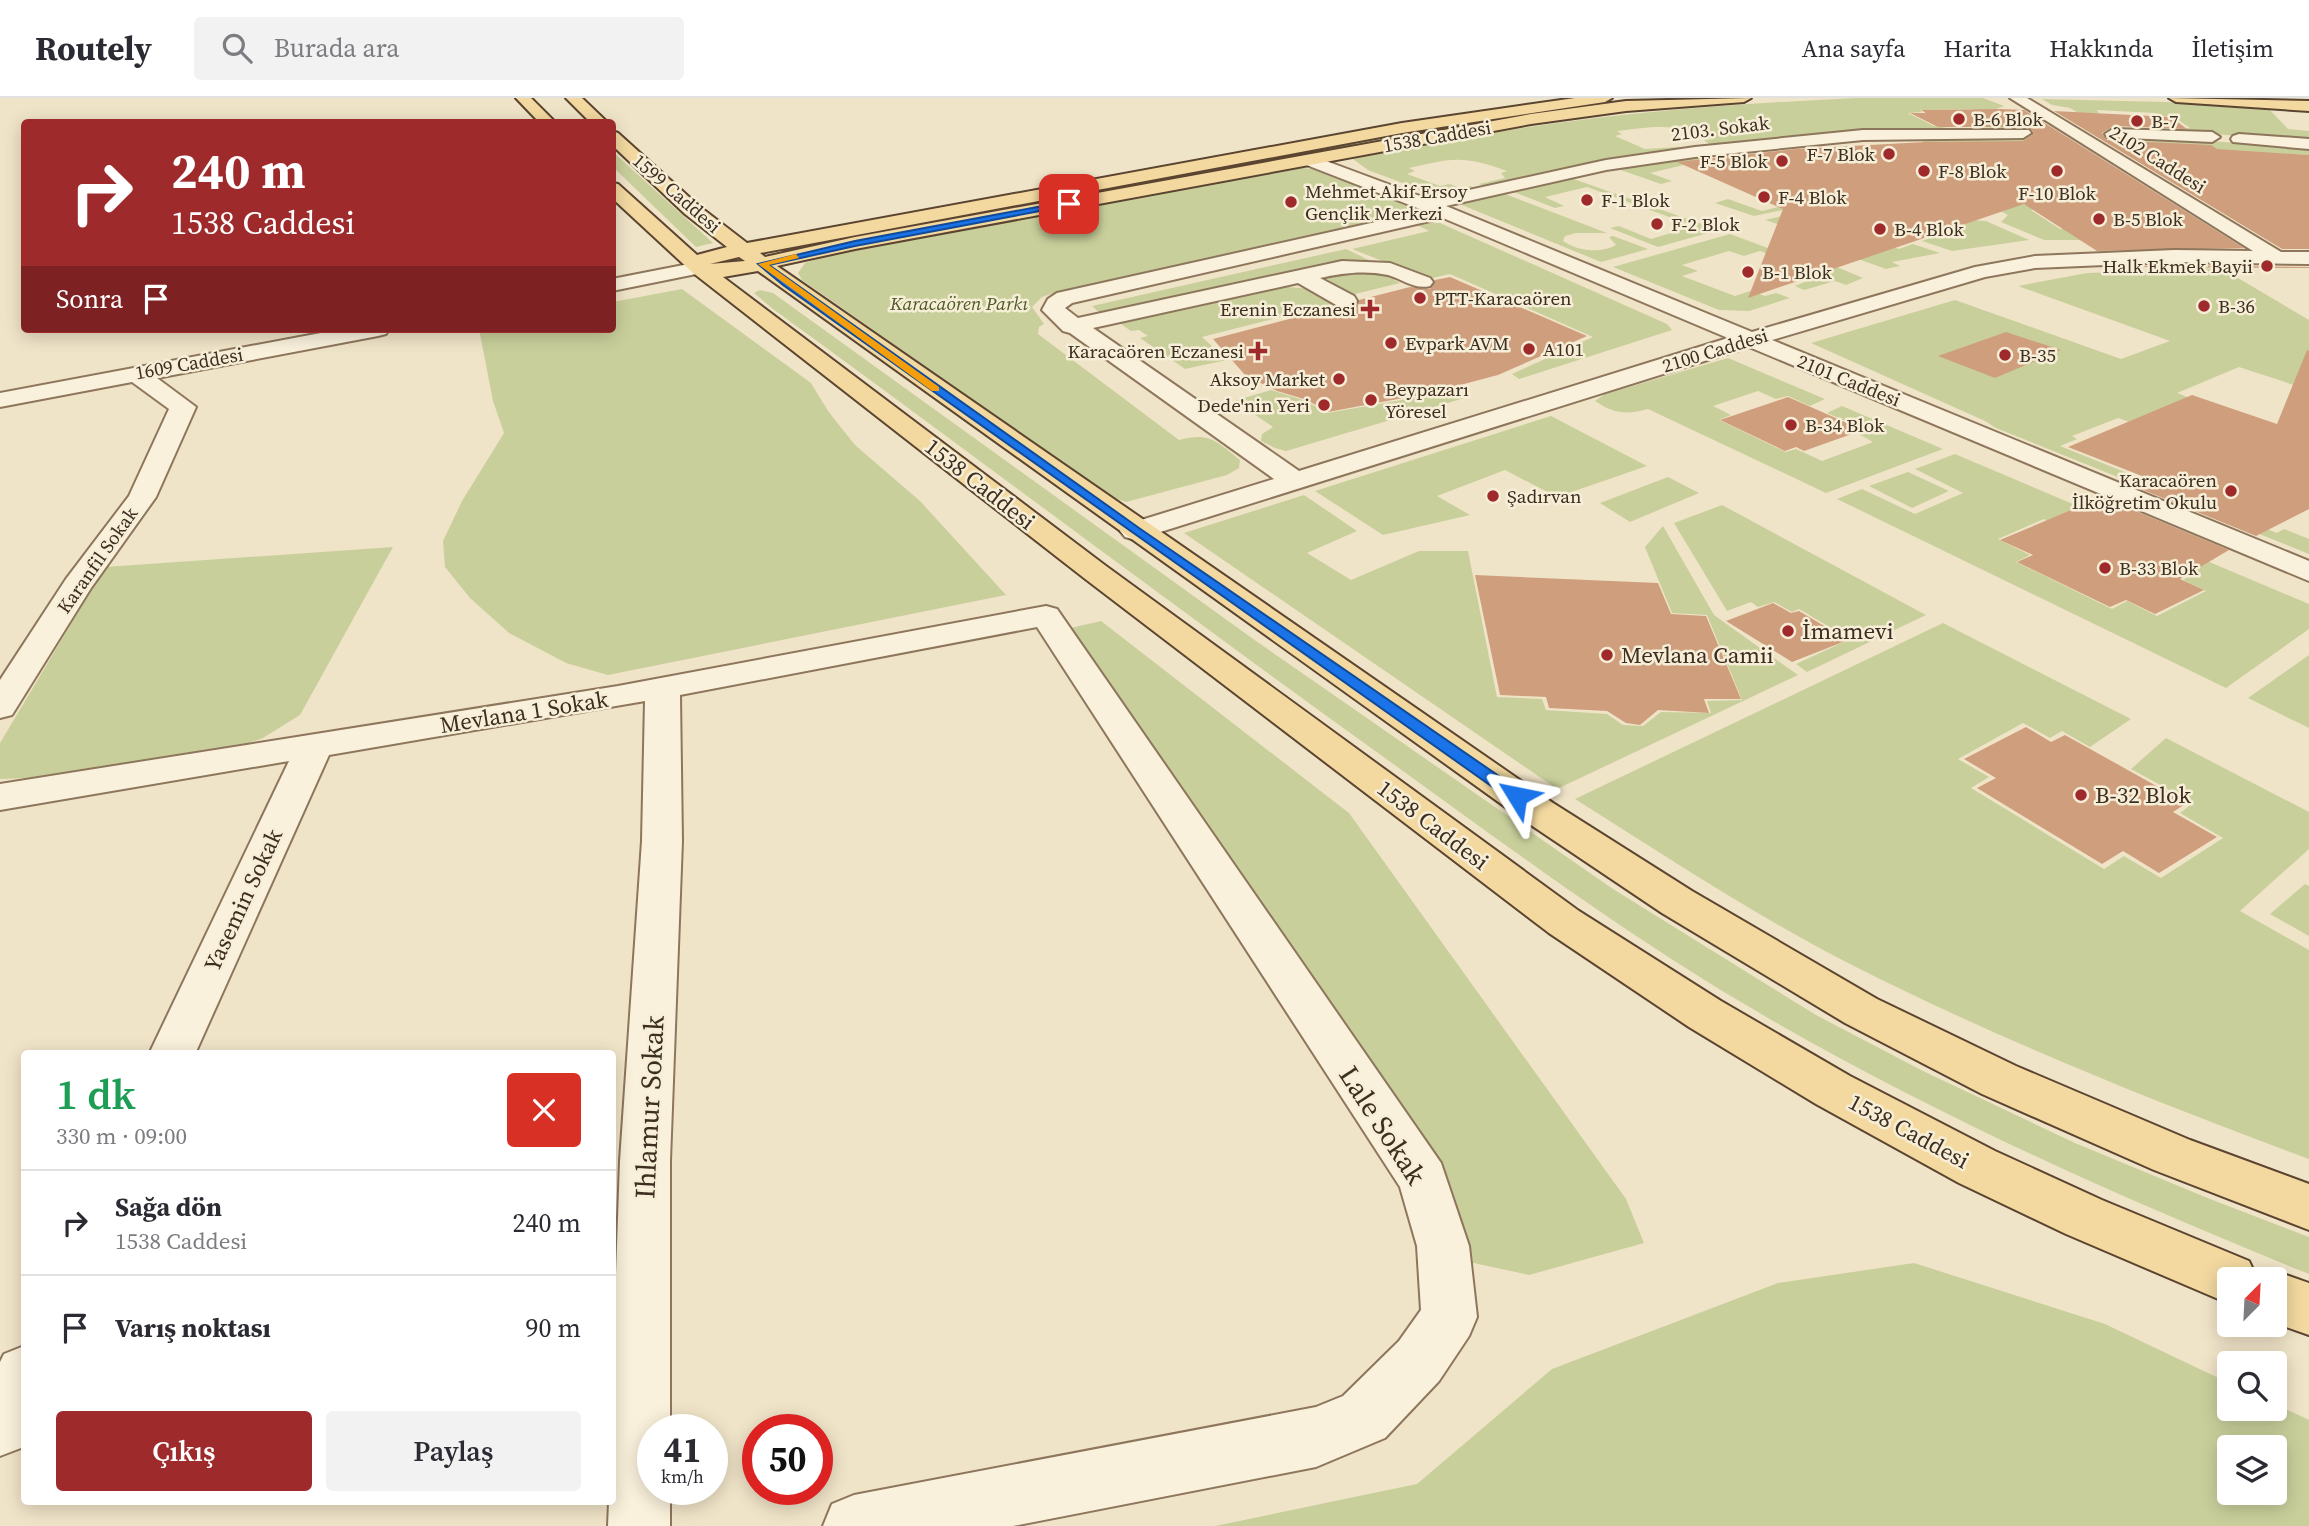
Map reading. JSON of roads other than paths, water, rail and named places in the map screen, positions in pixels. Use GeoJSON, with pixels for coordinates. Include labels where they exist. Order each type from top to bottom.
{"type":"FeatureCollection","features":[{"type":"Feature","properties":{"kind":"main road"},"geometry":{"type":"LineString","coordinates":[[523,98],[544,119]]}},
{"type":"Feature","properties":{"kind":"main road"},"geometry":{"type":"LineString","coordinates":[[573,98],[595,119]]}},
{"type":"Feature","properties":{"kind":"main road","name":"1538 Caddesi"},"geometry":{"type":"LineString","coordinates":[[753,256],[1402,128],[1597,98],[1609,103]]}},
{"type":"Feature","properties":{"kind":"main road","name":"1538 Caddesi"},"geometry":{"type":"LineString","coordinates":[[1744,98],[1609,103],[868,241],[753,256],[705,258],[699,262],[699,268],[1095,572],[1564,922],[1705,1014],[1833,1090],[1965,1160],[2084,1217],[2217,1273]]}},
{"type":"Feature","properties":{"kind":"main road"},"geometry":{"type":"LineString","coordinates":[[2176,98],[2309,106]]}},
{"type":"Feature","properties":{"kind":"main road","name":"1599 Caddesi"},"geometry":{"type":"LineString","coordinates":[[616,139],[692,210],[753,256]]}},
{"type":"Feature","properties":{"kind":"main road","name":"1599 Caddesi"},"geometry":{"type":"LineString","coordinates":[[616,192],[699,268]]}},
{"type":"Feature","properties":{"kind":"main road"},"geometry":{"type":"LineString","coordinates":[[753,256],[786,283],[1135,531],[1550,819],[1677,902],[1861,1011],[1999,1080],[2172,1155],[2309,1208]]}},
{"type":"Feature","properties":{"kind":"main road"},"geometry":{"type":"LineString","coordinates":[[2287,1302],[2309,1310]]}},
{"type":"Feature","properties":{"kind":"street","name":"2102 Caddesi"},"geometry":{"type":"LineString","coordinates":[[2017,98],[2276,257]]}},
{"type":"Feature","properties":{"kind":"street","name":"2103. Sokak"},"geometry":{"type":"LineString","coordinates":[[1071,326],[1053,310],[1056,303],[1065,298],[1606,165],[1706,150],[1874,134],[2022,133]]}},
{"type":"Feature","properties":{"kind":"street"},"geometry":{"type":"LineString","coordinates":[[2113,134],[2212,137]]}},
{"type":"Feature","properties":{"kind":"street"},"geometry":{"type":"LineString","coordinates":[[2239,139],[2309,144]]}},
{"type":"Feature","properties":{"kind":"street","name":"2101 Caddesi"},"geometry":{"type":"LineString","coordinates":[[1310,160],[1435,208],[2309,572]]}},
{"type":"Feature","properties":{"kind":"street","name":"2100 Caddesi"},"geometry":{"type":"LineString","coordinates":[[1135,531],[1751,339],[2008,265],[2083,258],[2309,258]]}},
{"type":"Feature","properties":{"kind":"street"},"geometry":{"type":"LineString","coordinates":[[1071,326],[1342,267],[1368,266],[1399,272],[1423,282]]}},
{"type":"Feature","properties":{"kind":"street"},"geometry":{"type":"LineString","coordinates":[[616,284],[699,268]]}},
{"type":"Feature","properties":{"kind":"street"},"geometry":{"type":"LineString","coordinates":[[1299,275],[1346,301]]}},
{"type":"Feature","properties":{"kind":"street"},"geometry":{"type":"LineString","coordinates":[[1071,326],[1294,480]]}},
{"type":"Feature","properties":{"kind":"street","name":"1609 Caddesi"},"geometry":{"type":"LineString","coordinates":[[0,400],[356,333]]}},
{"type":"Feature","properties":{"kind":"street","name":"Karanfil Sokak"},"geometry":{"type":"LineString","coordinates":[[0,707],[77,586],[142,497],[183,407],[134,373]]}},
{"type":"Feature","properties":{"kind":"street","name":"Mevlana 1 Sokak"},"geometry":{"type":"LineString","coordinates":[[0,797],[663,687],[1046,616]]}},
{"type":"Feature","properties":{"kind":"street","name":"Lale Sokak"},"geometry":{"type":"LineString","coordinates":[[854,1526],[1316,1437],[1364,1417],[1419,1361],[1449,1317],[1443,1247],[1423,1179],[1046,616]]}},
{"type":"Feature","properties":{"kind":"street","name":"Ihlamur Sokak"},"geometry":{"type":"LineString","coordinates":[[639,1526],[645,1161],[662,841],[663,687]]}},
{"type":"Feature","properties":{"kind":"street","name":"Yasemin Sokak"},"geometry":{"type":"LineString","coordinates":[[174,1050],[314,747]]}},
{"type":"Feature","properties":{"kind":"street"},"geometry":{"type":"LineString","coordinates":[[0,1427],[21,1381]]}},
{"type":"Feature","properties":{"kind":"place","name":"B-6 Blok"},"geometry":{"type":"Point","coordinates":[1959,119]}},
{"type":"Feature","properties":{"kind":"place","name":"B-7"},"geometry":{"type":"Point","coordinates":[2137,121]}},
{"type":"Feature","properties":{"kind":"place","name":"F-7 Blok"},"geometry":{"type":"Point","coordinates":[1889,154]}},
{"type":"Feature","properties":{"kind":"place","name":"F-5 Blok"},"geometry":{"type":"Point","coordinates":[1782,161]}},
{"type":"Feature","properties":{"kind":"place","name":"F-8 Blok"},"geometry":{"type":"Point","coordinates":[1924,171]}},
{"type":"Feature","properties":{"kind":"place","name":"F-10 Blok"},"geometry":{"type":"Point","coordinates":[2057,171]}},
{"type":"Feature","properties":{"kind":"place","name":"F-4 Blok"},"geometry":{"type":"Point","coordinates":[1764,197]}},
{"type":"Feature","properties":{"kind":"place","name":"F-1 Blok"},"geometry":{"type":"Point","coordinates":[1587,200]}},
{"type":"Feature","properties":{"kind":"place","name":"Mehmet Akif Ersoy Gençlik Merkezi"},"geometry":{"type":"Point","coordinates":[1291,202]}},
{"type":"Feature","properties":{"kind":"place","name":"B-5 Blok"},"geometry":{"type":"Point","coordinates":[2099,219]}},
{"type":"Feature","properties":{"kind":"place","name":"F-2 Blok"},"geometry":{"type":"Point","coordinates":[1657,224]}},
{"type":"Feature","properties":{"kind":"place","name":"B-4 Blok"},"geometry":{"type":"Point","coordinates":[1880,229]}},
{"type":"Feature","properties":{"kind":"place","name":"Halk Ekmek Bayii"},"geometry":{"type":"Point","coordinates":[2267,266]}},
{"type":"Feature","properties":{"kind":"place","name":"B-1 Blok"},"geometry":{"type":"Point","coordinates":[1748,272]}},
{"type":"Feature","properties":{"kind":"place","name":"PTT-Karacaören"},"geometry":{"type":"Point","coordinates":[1420,298]}},
{"type":"Feature","properties":{"kind":"place","name":"B-36"},"geometry":{"type":"Point","coordinates":[2204,306]}},
{"type":"Feature","properties":{"kind":"place","name":"Erenin Eczanesi"},"geometry":{"type":"Point","coordinates":[1370,309]}},
{"type":"Feature","properties":{"kind":"place","name":"Evpark AVM"},"geometry":{"type":"Point","coordinates":[1391,343]}},
{"type":"Feature","properties":{"kind":"place","name":"A101"},"geometry":{"type":"Point","coordinates":[1529,349]}},
{"type":"Feature","properties":{"kind":"place","name":"Karacaören Eczanesi"},"geometry":{"type":"Point","coordinates":[1258,351]}},
{"type":"Feature","properties":{"kind":"place","name":"B-35"},"geometry":{"type":"Point","coordinates":[2005,355]}},
{"type":"Feature","properties":{"kind":"place","name":"Aksoy Market"},"geometry":{"type":"Point","coordinates":[1339,379]}},
{"type":"Feature","properties":{"kind":"place","name":"Beypazarı Yöresel"},"geometry":{"type":"Point","coordinates":[1371,400]}},
{"type":"Feature","properties":{"kind":"place","name":"Dede'nin Yeri"},"geometry":{"type":"Point","coordinates":[1324,405]}},
{"type":"Feature","properties":{"kind":"place","name":"B-34 Blok"},"geometry":{"type":"Point","coordinates":[1791,425]}},
{"type":"Feature","properties":{"kind":"place","name":"Karacaören İlköğretim Okulu"},"geometry":{"type":"Point","coordinates":[2231,491]}},
{"type":"Feature","properties":{"kind":"place","name":"Şadırvan"},"geometry":{"type":"Point","coordinates":[1493,496]}},
{"type":"Feature","properties":{"kind":"place","name":"B-33 Blok"},"geometry":{"type":"Point","coordinates":[2105,568]}},
{"type":"Feature","properties":{"kind":"place","name":"İmamevi"},"geometry":{"type":"Point","coordinates":[1788,631]}},
{"type":"Feature","properties":{"kind":"place","name":"Mevlana Camii"},"geometry":{"type":"Point","coordinates":[1607,655]}},
{"type":"Feature","properties":{"kind":"place","name":"B-32 Blok"},"geometry":{"type":"Point","coordinates":[2081,795]}},
{"type":"Feature","properties":{"kind":"park label","name":"Karacaören Parkı"},"geometry":{"type":"Point","coordinates":[959,303]}}]}
